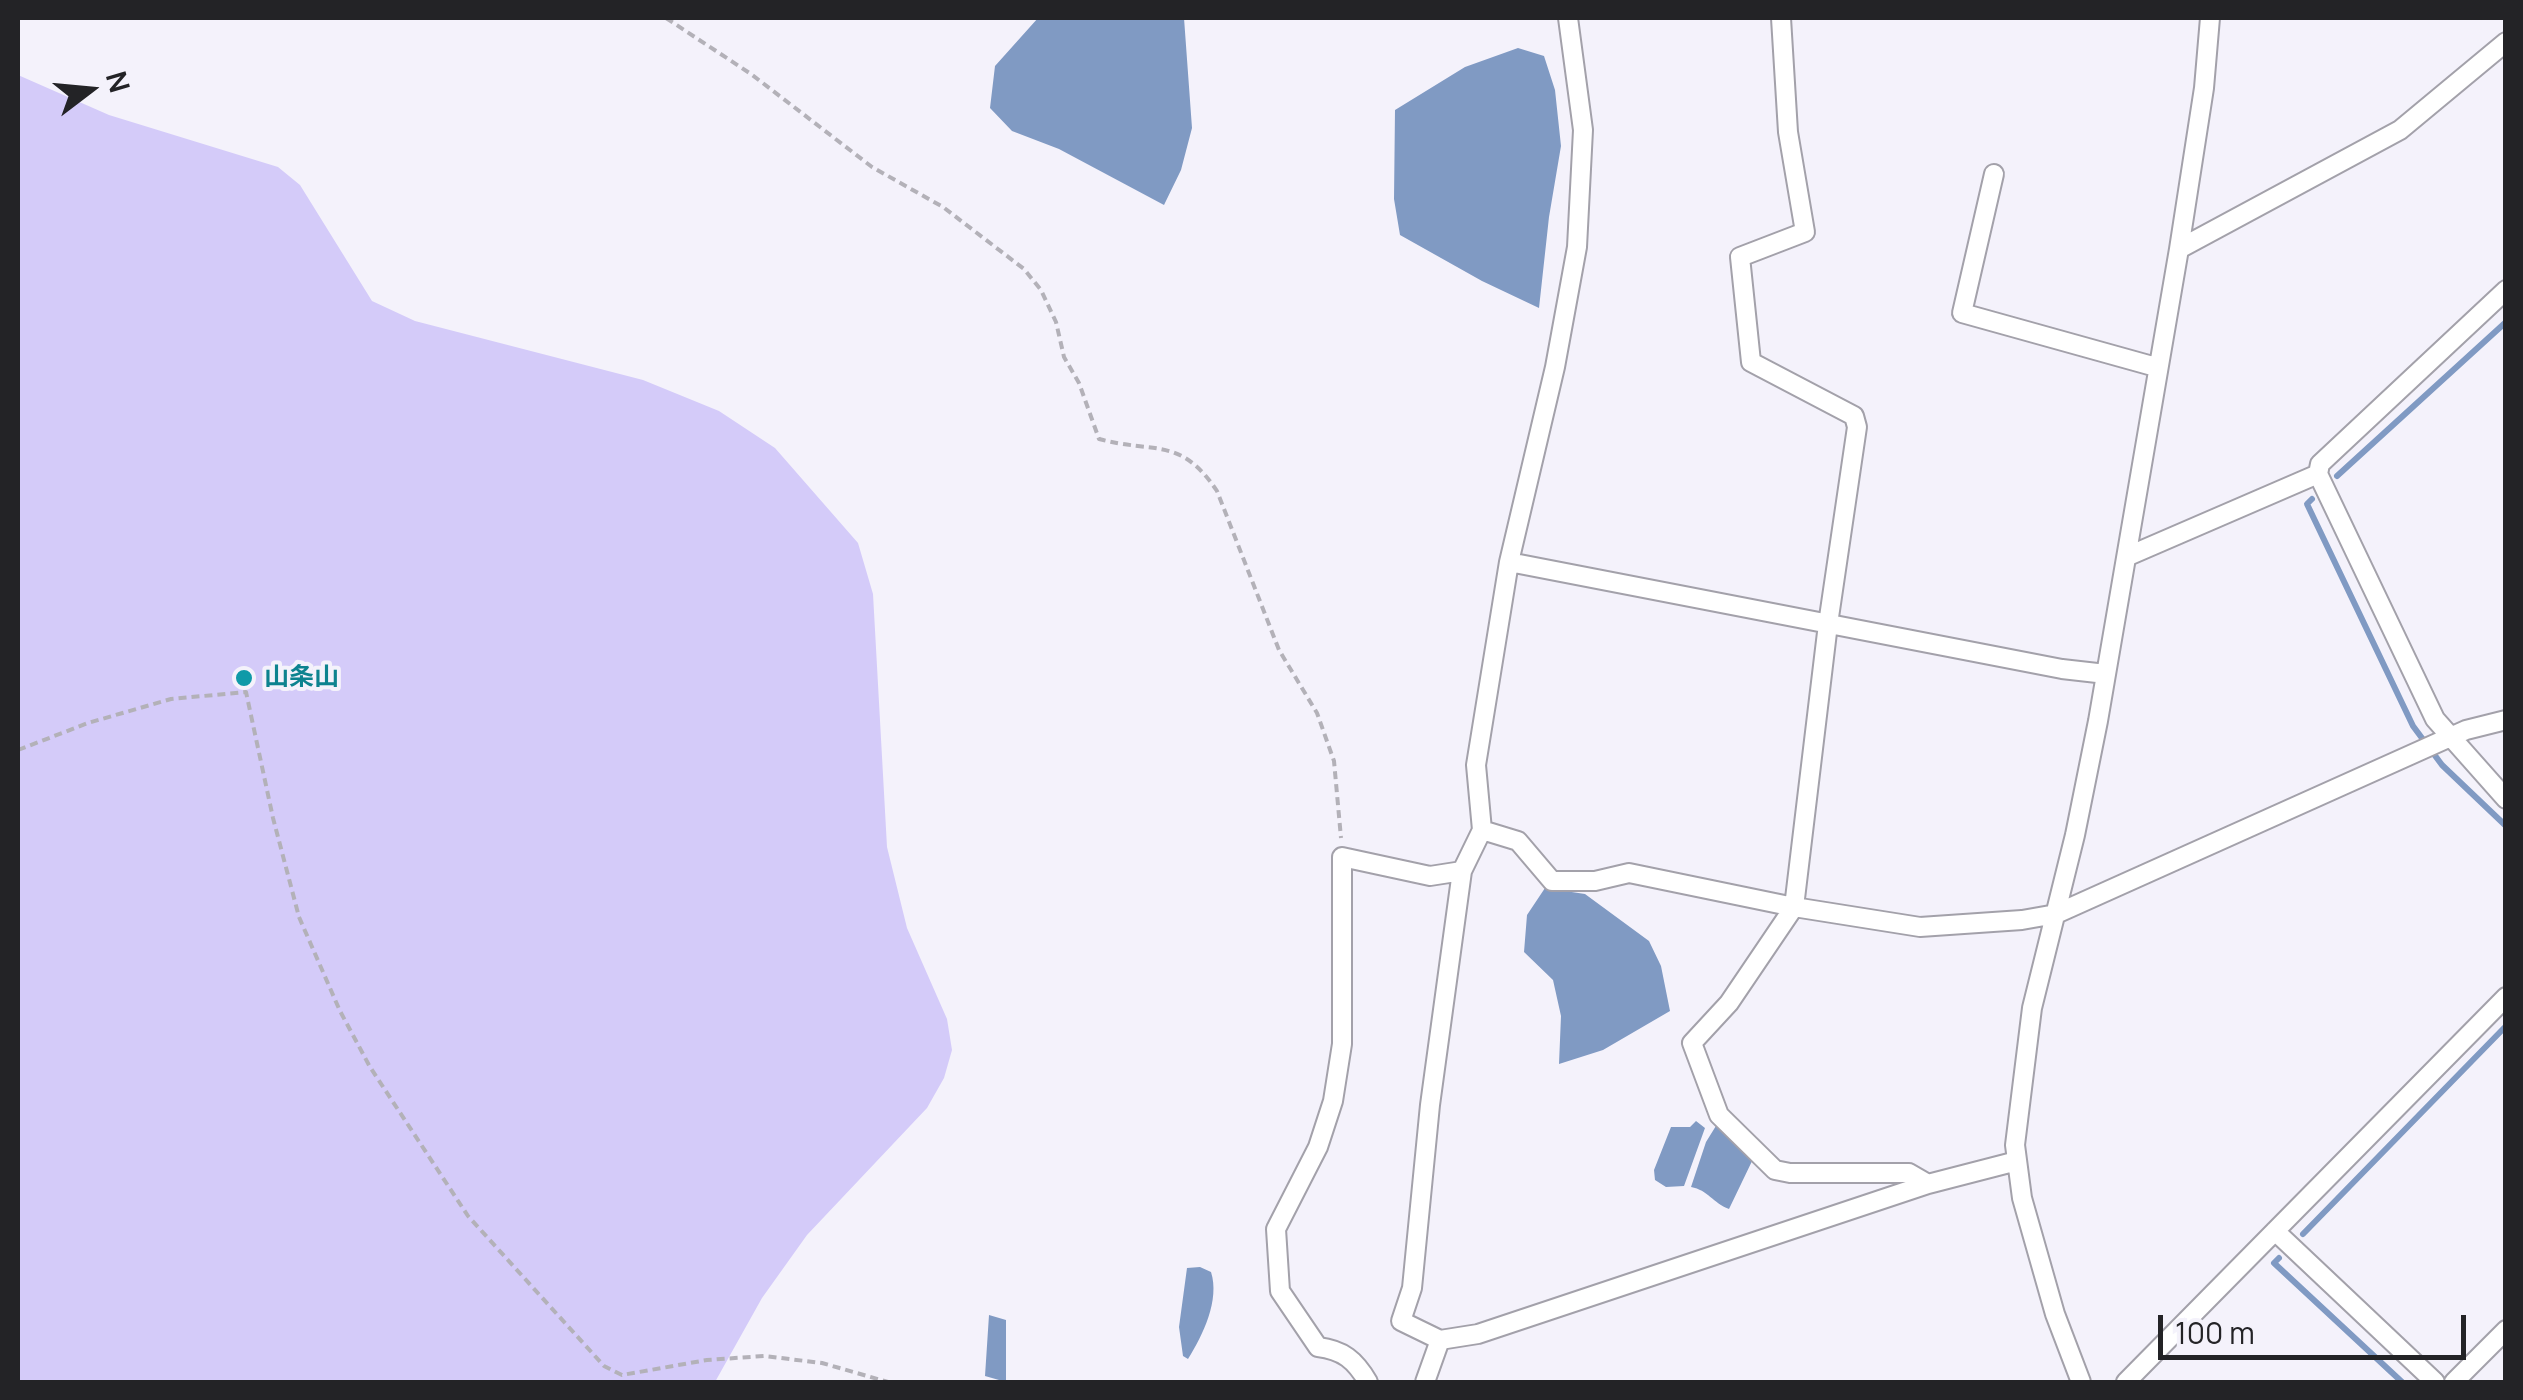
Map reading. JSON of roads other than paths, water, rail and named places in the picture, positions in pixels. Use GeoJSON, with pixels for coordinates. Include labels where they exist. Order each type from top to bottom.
{"type":"FeatureCollection","features":[{"type":"Feature","properties":{"kind":"street"},"geometry":{"type":"LineString","coordinates":[[1568,18],[1583,130],[1577,248],[1509,562],[1476,765],[1482,830],[1462,871],[1430,1105],[1412,1288],[1400,1317],[1440,1340],[1478,1334],[1928,1184],[2017,1161]]}},
{"type":"Feature","properties":{"kind":"street"},"geometry":{"type":"LineString","coordinates":[[1780,18],[1788,132],[1805,232],[1740,257],[1751,362],[1854,416],[1857,427],[1828,624],[1794,906],[1730,1003],[1692,1043],[1719,1115],[1774,1170],[1910,1173],[1928,1184]]}},
{"type":"Feature","properties":{"kind":"street"},"geometry":{"type":"LineString","coordinates":[[2080,1382],[2055,1314],[2022,1198],[2015,1145],[2030,1022],[2089,773],[2179,248],[2204,88],[2210,18]]}},
{"type":"Feature","properties":{"kind":"street"},"geometry":{"type":"LineString","coordinates":[[2179,248],[2400,130],[2506,42]]}},
{"type":"Feature","properties":{"kind":"street"},"geometry":{"type":"LineString","coordinates":[[1994,174],[1962,313],[2156,367]]}},
{"type":"Feature","properties":{"kind":"street"},"geometry":{"type":"LineString","coordinates":[[2506,290],[2320,464],[2318,474],[2446,740],[2506,799]]}},
{"type":"Feature","properties":{"kind":"street"},"geometry":{"type":"LineString","coordinates":[[2126,558],[2318,474]]}},
{"type":"Feature","properties":{"kind":"street"},"geometry":{"type":"LineString","coordinates":[[1509,562],[2062,669],[2106,674]]}},
{"type":"Feature","properties":{"kind":"street"},"geometry":{"type":"LineString","coordinates":[[1482,830],[1518,840],[1552,881],[1595,882],[1628,873],[1920,926],[2022,920],[2056,914],[2446,740],[2506,720]]}},
{"type":"Feature","properties":{"kind":"street"},"geometry":{"type":"LineString","coordinates":[[1368,1382],[1357,1364],[1338,1350],[1318,1347],[1280,1291],[1276,1229],[1318,1147],[1332,1102],[1342,1044],[1342,857],[1430,876],[1462,871]]}},
{"type":"Feature","properties":{"kind":"street"},"geometry":{"type":"LineString","coordinates":[[2126,1382],[2506,996]]}},
{"type":"Feature","properties":{"kind":"street"},"geometry":{"type":"LineString","coordinates":[[2275,1232],[2435,1382]]}},
{"type":"Feature","properties":{"kind":"street"},"geometry":{"type":"LineString","coordinates":[[2454,1382],[2506,1330]]}},
{"type":"Feature","properties":{"kind":"street"},"geometry":{"type":"LineString","coordinates":[[1425,1382],[1440,1340]]}},
{"type":"Feature","properties":{"kind":"water"},"geometry":{"type":"Polygon","coordinates":[[[1038,18],[1184,18],[1192,128],[1181,170],[1164,205],[1059,149],[1012,131],[990,108],[995,66],[1038,18]]]}},
{"type":"Feature","properties":{"kind":"water"},"geometry":{"type":"Polygon","coordinates":[[[1518,48],[1544,56],[1555,90],[1561,146],[1539,308],[1400,235],[1394,199],[1395,110],[1465,67],[1518,48]]]}},
{"type":"Feature","properties":{"kind":"water"},"geometry":{"type":"Polygon","coordinates":[[[1545,888],[1585,894],[1649,941],[1661,966],[1670,1011],[1603,1050],[1559,1064],[1561,1016],[1553,980],[1524,952],[1527,915],[1545,888]]]}},
{"type":"Feature","properties":{"kind":"water"},"geometry":{"type":"Polygon","coordinates":[[[1696,1121],[1705,1128],[1684,1186],[1666,1187],[1655,1180],[1654,1170],[1671,1127],[1690,1127],[1696,1121]]]}},
{"type":"Feature","properties":{"kind":"water"},"geometry":{"type":"Polygon","coordinates":[[[1719,1121],[1754,1157],[1729,1209],[1691,1187],[1706,1142],[1719,1121]]]}},
{"type":"Feature","properties":{"kind":"water"},"geometry":{"type":"Polygon","coordinates":[[[1200,1267],[1211,1272],[1212,1306],[1188,1359],[1183,1356],[1179,1327],[1187,1268],[1200,1267]]]}},
{"type":"Feature","properties":{"kind":"water"},"geometry":{"type":"Polygon","coordinates":[[[989,1315],[1006,1320],[1006,1382],[985,1376],[989,1315]]]}},
{"type":"Feature","properties":{"kind":"waterway"},"geometry":{"type":"LineString","coordinates":[[2337,476],[2506,322]]}},
{"type":"Feature","properties":{"kind":"waterway"},"geometry":{"type":"LineString","coordinates":[[2312,499],[2307,504],[2413,726],[2442,765],[2506,826]]}},
{"type":"Feature","properties":{"kind":"waterway"},"geometry":{"type":"LineString","coordinates":[[2303,1234],[2506,1026]]}},
{"type":"Feature","properties":{"kind":"waterway"},"geometry":{"type":"LineString","coordinates":[[2279,1258],[2274,1263],[2402,1382]]}},
{"type":"Feature","properties":{"kind":"place","name":"山条山"},"geometry":{"type":"Point","coordinates":[244,678]}}]}
